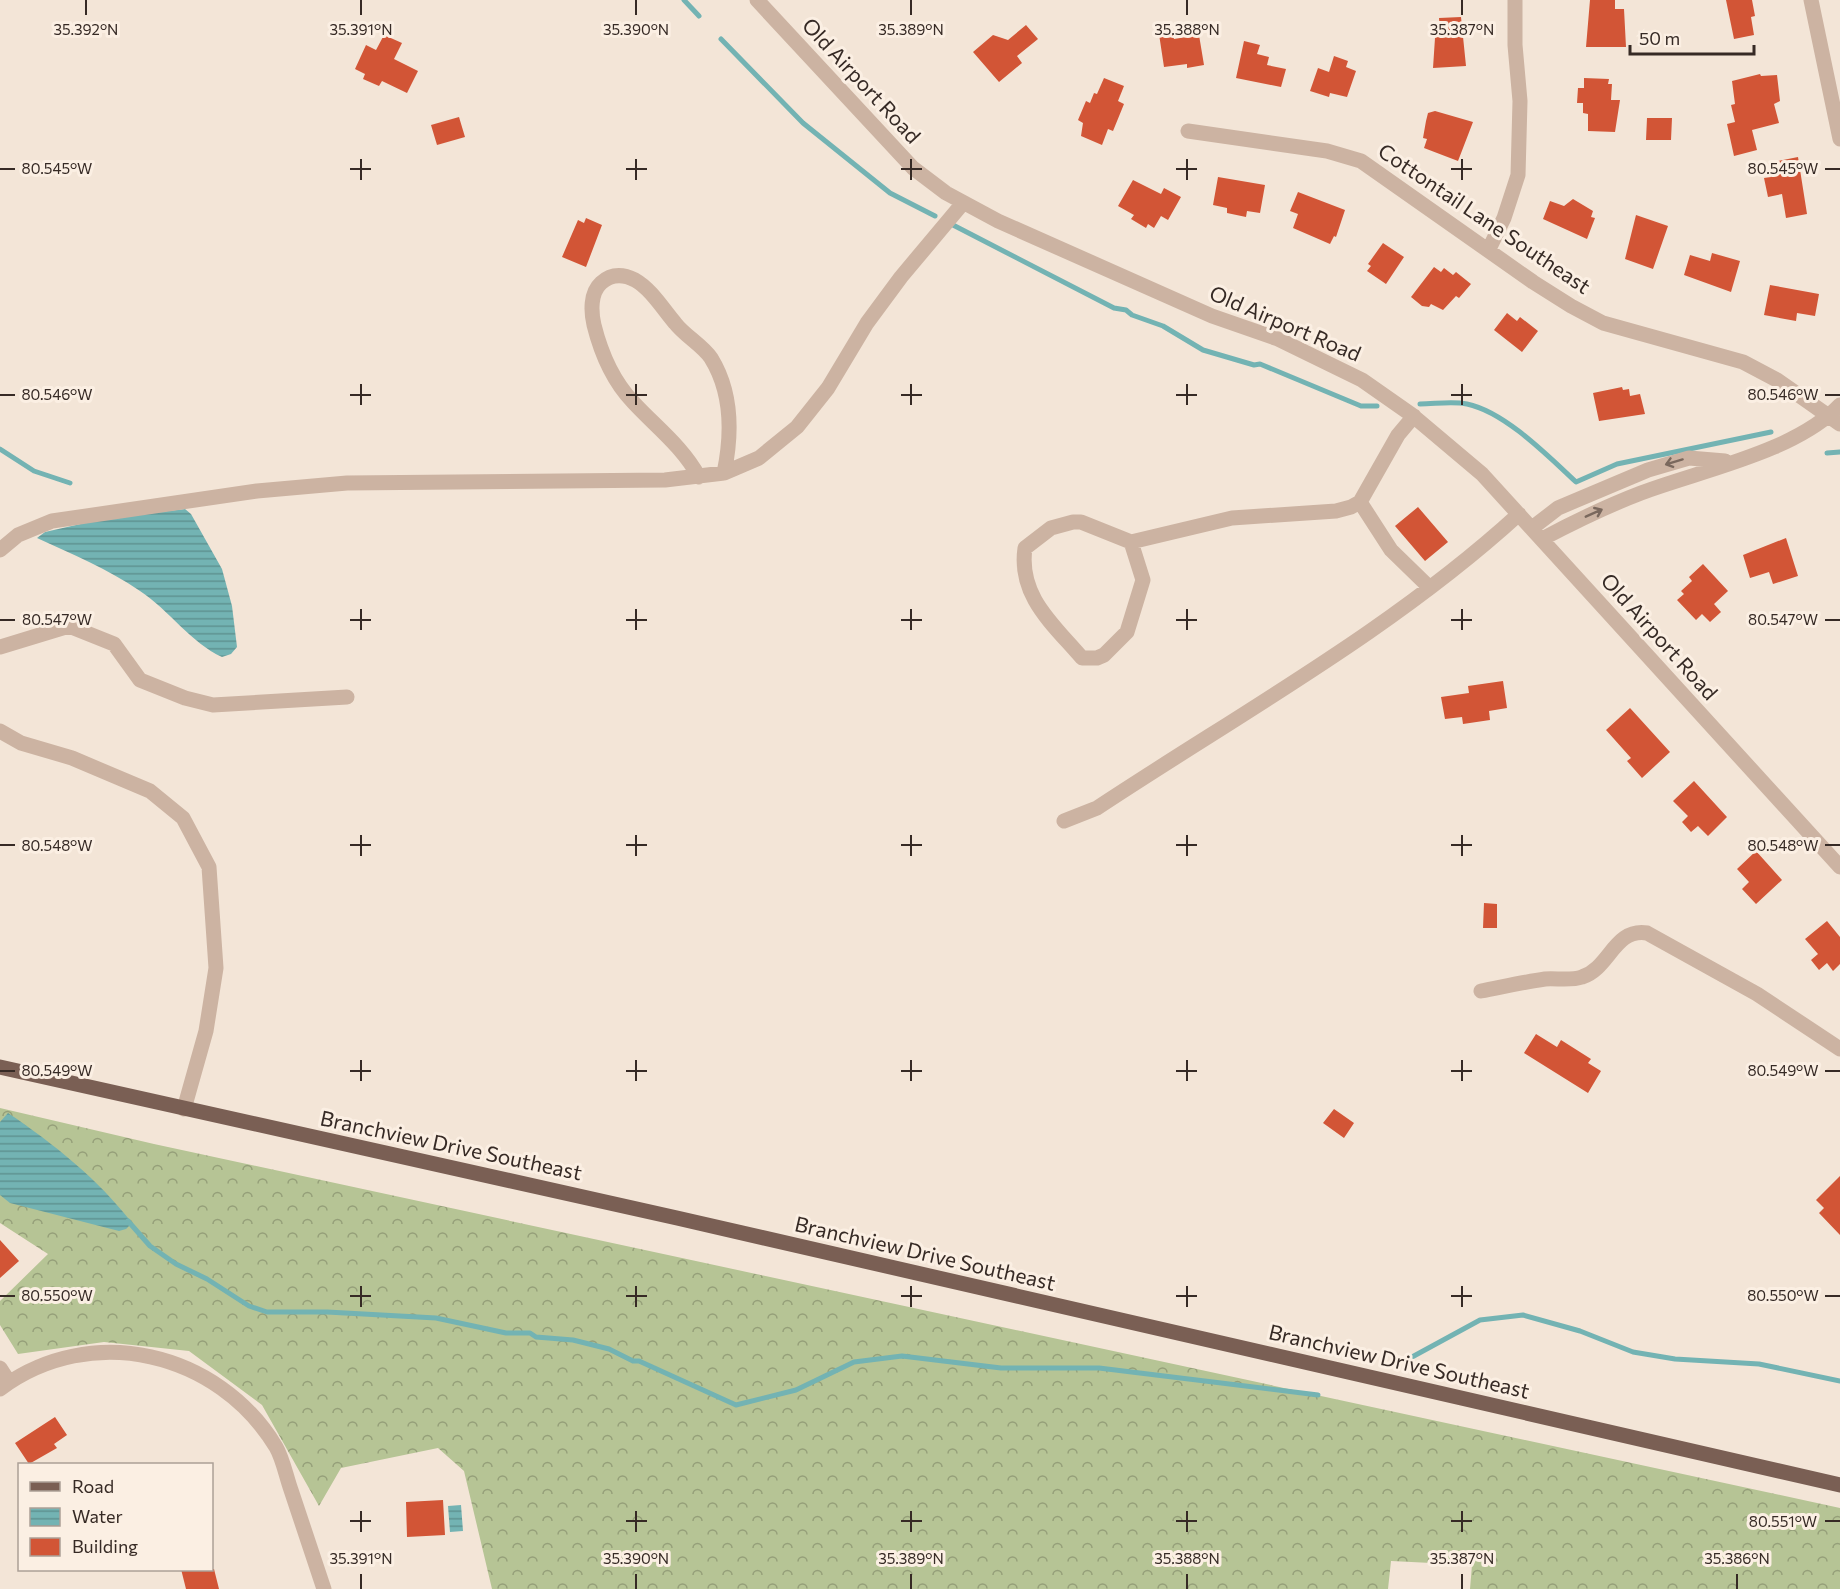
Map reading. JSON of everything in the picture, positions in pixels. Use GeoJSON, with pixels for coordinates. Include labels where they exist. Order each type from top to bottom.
{"type":"FeatureCollection","features":[{"type":"Feature","properties":{"kind":"main road","name":"Branchview Drive Southeast"},"geometry":{"type":"LineString","coordinates":[[0,1068],[677,1218],[1840,1485]]}},
{"type":"Feature","properties":{"kind":"street","name":"Old Airport Road"},"geometry":{"type":"LineString","coordinates":[[758,0],[913,168],[963,203],[1212,316],[1278,339],[1362,380],[1414,416],[1482,474],[1840,867]]}},
{"type":"Feature","properties":{"kind":"street"},"geometry":{"type":"LineString","coordinates":[[1489,249],[1504,219],[1518,175],[1521,101],[1515,45],[1515,0]]}},
{"type":"Feature","properties":{"kind":"street"},"geometry":{"type":"LineString","coordinates":[[1811,0],[1840,139]]}},
{"type":"Feature","properties":{"kind":"street","name":"Cottontail Lane Southeast"},"geometry":{"type":"LineString","coordinates":[[1188,131],[1327,151],[1361,160],[1533,282],[1603,323],[1743,362],[1777,380],[1834,421]]}},
{"type":"Feature","properties":{"kind":"street"},"geometry":{"type":"LineString","coordinates":[[0,550],[18,535],[52,521],[257,490],[347,483],[665,480],[724,473],[759,458],[797,426],[828,388],[867,323],[901,277],[963,203]]}},
{"type":"Feature","properties":{"kind":"street"},"geometry":{"type":"LineString","coordinates":[[699,477],[687,456],[633,402],[616,381],[606,360],[591,312],[598,286],[606,278],[615,275],[640,283],[679,328],[710,357],[727,398],[729,453],[724,473]]}},
{"type":"Feature","properties":{"kind":"street"},"geometry":{"type":"LineString","coordinates":[[1537,534],[1558,508],[1648,470],[1689,458],[1731,461],[1788,442],[1834,421],[1840,405]]}},
{"type":"Feature","properties":{"kind":"street"},"geometry":{"type":"LineString","coordinates":[[1131,542],[1143,580],[1127,632],[1104,655],[1097,658],[1082,658],[1030,597],[1023,561],[1025,548],[1051,528],[1082,522],[1131,542],[1232,518],[1336,512],[1360,502],[1398,435],[1414,416]]}},
{"type":"Feature","properties":{"kind":"street"},"geometry":{"type":"LineString","coordinates":[[1360,502],[1391,550],[1429,586]]}},
{"type":"Feature","properties":{"kind":"street"},"geometry":{"type":"LineString","coordinates":[[1064,821],[1097,808],[1325,662],[1429,586],[1519,514]]}},
{"type":"Feature","properties":{"kind":"street"},"geometry":{"type":"LineString","coordinates":[[0,647],[69,626],[114,644],[140,680],[213,705],[347,697]]}},
{"type":"Feature","properties":{"kind":"street"},"geometry":{"type":"LineString","coordinates":[[0,731],[21,743],[72,758],[150,791],[183,818],[209,867],[216,968],[206,1031],[184,1108]]}},
{"type":"Feature","properties":{"kind":"street"},"geometry":{"type":"LineString","coordinates":[[1481,991],[1545,979],[1583,977],[1609,955],[1619,940],[1636,931],[1647,933],[1757,994],[1840,1049]]}},
{"type":"Feature","properties":{"kind":"street"},"geometry":{"type":"LineString","coordinates":[[0,1368],[5,1386],[38,1368],[79,1356],[116,1351],[151,1356],[188,1367],[222,1387],[252,1413],[277,1449],[324,1589]]}},
{"type":"Feature","properties":{"kind":"green space"},"geometry":{"type":"Polygon","coordinates":[[[0,1108],[154,1144],[1840,1508],[1840,1589],[1470,1589],[1472,1565],[1391,1561],[1388,1589],[492,1589],[464,1471],[438,1448],[341,1468],[319,1506],[262,1405],[189,1351],[104,1342],[18,1354],[0,1325],[0,1301],[48,1254],[0,1223],[0,1108]]]}},
{"type":"Feature","properties":{"kind":"water"},"geometry":{"type":"Polygon","coordinates":[[[185,509],[191,514],[222,569],[232,606],[237,647],[231,654],[222,657],[200,643],[161,607],[128,583],[90,562],[37,538],[45,532],[107,518],[185,509]]]}},
{"type":"Feature","properties":{"kind":"water"},"geometry":{"type":"Polygon","coordinates":[[[8,1113],[42,1137],[90,1177],[132,1223],[126,1229],[119,1231],[10,1203],[0,1195],[0,1122],[8,1113]]]}},
{"type":"Feature","properties":{"kind":"water"},"geometry":{"type":"Polygon","coordinates":[[[461,1505],[463,1531],[450,1532],[448,1506],[461,1505]]]}},
{"type":"Feature","properties":{"kind":"building"},"geometry":{"type":"Polygon","coordinates":[[[1590,0],[1615,0],[1615,9],[1624,9],[1626,47],[1586,47],[1590,0]]]}},
{"type":"Feature","properties":{"kind":"building"},"geometry":{"type":"Polygon","coordinates":[[[1726,0],[1752,0],[1755,16],[1751,17],[1754,35],[1734,39],[1726,0]]]}},
{"type":"Feature","properties":{"kind":"building"},"geometry":{"type":"Polygon","coordinates":[[[1461,17],[1466,66],[1433,68],[1435,38],[1440,33],[1439,18],[1461,17]]]}},
{"type":"Feature","properties":{"kind":"building"},"geometry":{"type":"Polygon","coordinates":[[[1026,25],[1038,39],[1017,56],[1022,63],[999,82],[973,52],[993,35],[1008,40],[1026,25]]]}},
{"type":"Feature","properties":{"kind":"building"},"geometry":{"type":"Polygon","coordinates":[[[1172,32],[1174,39],[1199,35],[1204,65],[1187,68],[1187,64],[1164,67],[1159,34],[1172,32]]]}},
{"type":"Feature","properties":{"kind":"building"},"geometry":{"type":"Polygon","coordinates":[[[384,35],[402,43],[394,59],[418,71],[407,93],[382,81],[379,86],[363,79],[365,74],[355,69],[366,45],[376,50],[384,35]]]}},
{"type":"Feature","properties":{"kind":"building"},"geometry":{"type":"Polygon","coordinates":[[[1244,41],[1260,45],[1257,54],[1269,57],[1267,65],[1286,69],[1281,87],[1236,78],[1244,41]]]}},
{"type":"Feature","properties":{"kind":"building"},"geometry":{"type":"Polygon","coordinates":[[[1334,56],[1348,61],[1346,67],[1356,71],[1347,97],[1330,93],[1329,97],[1310,91],[1318,68],[1329,72],[1334,56]]]}},
{"type":"Feature","properties":{"kind":"building"},"geometry":{"type":"Polygon","coordinates":[[[1760,74],[1761,76],[1777,75],[1780,101],[1774,104],[1779,123],[1752,130],[1757,150],[1734,156],[1727,124],[1735,122],[1731,105],[1735,104],[1732,81],[1760,74]]]}},
{"type":"Feature","properties":{"kind":"building"},"geometry":{"type":"Polygon","coordinates":[[[1104,78],[1124,86],[1118,101],[1124,104],[1113,131],[1108,129],[1102,145],[1081,136],[1083,123],[1078,120],[1086,101],[1090,103],[1104,78]]]}},
{"type":"Feature","properties":{"kind":"building"},"geometry":{"type":"Polygon","coordinates":[[[1584,78],[1609,79],[1608,84],[1612,84],[1611,100],[1620,100],[1615,132],[1588,131],[1588,114],[1583,113],[1583,103],[1577,103],[1578,88],[1584,88],[1584,78]]]}},
{"type":"Feature","properties":{"kind":"building"},"geometry":{"type":"Polygon","coordinates":[[[1435,111],[1473,122],[1458,161],[1424,148],[1427,139],[1423,138],[1428,113],[1435,111]]]}},
{"type":"Feature","properties":{"kind":"building"},"geometry":{"type":"Polygon","coordinates":[[[459,117],[465,137],[437,145],[431,125],[459,117]]]}},
{"type":"Feature","properties":{"kind":"building"},"geometry":{"type":"Polygon","coordinates":[[[1647,118],[1672,118],[1671,140],[1646,140],[1647,118]]]}},
{"type":"Feature","properties":{"kind":"building"},"geometry":{"type":"Polygon","coordinates":[[[1798,157],[1807,214],[1786,218],[1782,194],[1768,197],[1764,178],[1771,177],[1768,163],[1798,157]]]}},
{"type":"Feature","properties":{"kind":"building"},"geometry":{"type":"Polygon","coordinates":[[[1218,177],[1265,185],[1260,213],[1247,211],[1246,217],[1227,213],[1227,208],[1213,205],[1218,177]]]}},
{"type":"Feature","properties":{"kind":"building"},"geometry":{"type":"Polygon","coordinates":[[[1133,180],[1161,194],[1164,188],[1181,197],[1168,220],[1161,216],[1154,228],[1148,224],[1146,228],[1131,219],[1134,215],[1118,206],[1133,180]]]}},
{"type":"Feature","properties":{"kind":"building"},"geometry":{"type":"Polygon","coordinates":[[[1298,192],[1345,210],[1336,237],[1334,236],[1330,244],[1293,228],[1298,214],[1290,211],[1298,192]]]}},
{"type":"Feature","properties":{"kind":"building"},"geometry":{"type":"Polygon","coordinates":[[[1573,199],[1593,211],[1591,217],[1595,218],[1587,239],[1543,219],[1550,201],[1564,206],[1573,199]]]}},
{"type":"Feature","properties":{"kind":"building"},"geometry":{"type":"Polygon","coordinates":[[[1636,215],[1668,226],[1653,269],[1625,259],[1636,215]]]}},
{"type":"Feature","properties":{"kind":"building"},"geometry":{"type":"Polygon","coordinates":[[[586,218],[602,225],[586,267],[562,257],[578,220],[584,223],[586,218]]]}},
{"type":"Feature","properties":{"kind":"building"},"geometry":{"type":"Polygon","coordinates":[[[1383,243],[1404,257],[1386,284],[1367,271],[1371,266],[1368,264],[1383,243]]]}},
{"type":"Feature","properties":{"kind":"building"},"geometry":{"type":"Polygon","coordinates":[[[1712,253],[1740,261],[1731,292],[1684,275],[1690,255],[1710,261],[1712,253]]]}},
{"type":"Feature","properties":{"kind":"building"},"geometry":{"type":"Polygon","coordinates":[[[1434,267],[1441,272],[1444,268],[1453,275],[1456,272],[1471,284],[1459,298],[1456,296],[1443,310],[1431,304],[1429,307],[1422,306],[1411,297],[1434,267]]]}},
{"type":"Feature","properties":{"kind":"building"},"geometry":{"type":"Polygon","coordinates":[[[1770,285],[1819,294],[1815,316],[1797,313],[1796,321],[1764,315],[1770,285]]]}},
{"type":"Feature","properties":{"kind":"building"},"geometry":{"type":"Polygon","coordinates":[[[1507,313],[1517,321],[1520,317],[1538,331],[1522,352],[1494,330],[1507,313]]]}},
{"type":"Feature","properties":{"kind":"building"},"geometry":{"type":"Polygon","coordinates":[[[1622,387],[1623,390],[1629,389],[1630,396],[1640,394],[1645,414],[1599,421],[1593,393],[1622,387]]]}},
{"type":"Feature","properties":{"kind":"building"},"geometry":{"type":"Polygon","coordinates":[[[1418,507],[1448,542],[1425,561],[1395,526],[1418,507]]]}},
{"type":"Feature","properties":{"kind":"building"},"geometry":{"type":"Polygon","coordinates":[[[1786,538],[1798,576],[1773,584],[1769,572],[1750,578],[1743,555],[1786,538]]]}},
{"type":"Feature","properties":{"kind":"building"},"geometry":{"type":"Polygon","coordinates":[[[1703,564],[1728,591],[1714,604],[1721,612],[1710,622],[1702,614],[1696,620],[1677,600],[1684,594],[1681,591],[1692,581],[1689,577],[1703,564]]]}},
{"type":"Feature","properties":{"kind":"building"},"geometry":{"type":"Polygon","coordinates":[[[1503,681],[1507,708],[1489,711],[1490,720],[1463,724],[1462,717],[1445,719],[1441,697],[1469,693],[1468,686],[1503,681]]]}},
{"type":"Feature","properties":{"kind":"building"},"geometry":{"type":"Polygon","coordinates":[[[1630,708],[1670,752],[1642,778],[1627,761],[1631,758],[1606,730],[1630,708]]]}},
{"type":"Feature","properties":{"kind":"building"},"geometry":{"type":"Polygon","coordinates":[[[1694,781],[1727,817],[1708,836],[1698,826],[1691,832],[1682,822],[1688,816],[1673,801],[1694,781]]]}},
{"type":"Feature","properties":{"kind":"building"},"geometry":{"type":"Polygon","coordinates":[[[1756,851],[1782,880],[1756,904],[1742,889],[1749,882],[1737,869],[1756,851]]]}},
{"type":"Feature","properties":{"kind":"building"},"geometry":{"type":"Polygon","coordinates":[[[1484,903],[1497,904],[1497,928],[1483,928],[1484,903]]]}},
{"type":"Feature","properties":{"kind":"building"},"geometry":{"type":"Polygon","coordinates":[[[1827,921],[1840,937],[1840,964],[1833,971],[1827,963],[1819,970],[1811,960],[1818,954],[1805,939],[1827,921]]]}},
{"type":"Feature","properties":{"kind":"building"},"geometry":{"type":"Polygon","coordinates":[[[1536,1034],[1557,1047],[1561,1040],[1591,1059],[1588,1063],[1601,1071],[1588,1093],[1524,1053],[1536,1034]]]}},
{"type":"Feature","properties":{"kind":"building"},"geometry":{"type":"Polygon","coordinates":[[[1334,1109],[1354,1123],[1344,1138],[1323,1123],[1334,1109]]]}},
{"type":"Feature","properties":{"kind":"building"},"geometry":{"type":"Polygon","coordinates":[[[1840,1176],[1840,1235],[1819,1213],[1824,1208],[1816,1200],[1840,1176]]]}},
{"type":"Feature","properties":{"kind":"building"},"geometry":{"type":"Polygon","coordinates":[[[0,1240],[19,1261],[0,1278],[0,1240]]]}},
{"type":"Feature","properties":{"kind":"building"},"geometry":{"type":"Polygon","coordinates":[[[55,1417],[67,1435],[54,1444],[57,1448],[31,1463],[28,1463],[15,1443],[55,1417]]]}},
{"type":"Feature","properties":{"kind":"building"},"geometry":{"type":"Polygon","coordinates":[[[443,1500],[445,1535],[407,1537],[406,1502],[443,1500]]]}},
{"type":"Feature","properties":{"kind":"building"},"geometry":{"type":"Polygon","coordinates":[[[214,1569],[219,1589],[186,1589],[182,1571],[213,1571],[214,1569]]]}},
{"type":"Feature","properties":{"kind":"waterway"},"geometry":{"type":"LineString","coordinates":[[684,0],[699,16]]}},
{"type":"Feature","properties":{"kind":"waterway"},"geometry":{"type":"LineString","coordinates":[[721,39],[803,123],[890,193],[935,216]]}},
{"type":"Feature","properties":{"kind":"waterway"},"geometry":{"type":"LineString","coordinates":[[953,225],[1114,308],[1126,310],[1132,315],[1163,326],[1203,350],[1254,365],[1260,364],[1361,406],[1377,406]]}},
{"type":"Feature","properties":{"kind":"waterway"},"geometry":{"type":"LineString","coordinates":[[1420,404],[1467,404],[1496,416],[1525,436],[1576,482],[1617,464],[1771,432]]}},
{"type":"Feature","properties":{"kind":"waterway"},"geometry":{"type":"LineString","coordinates":[[0,449],[34,471],[70,483]]}},
{"type":"Feature","properties":{"kind":"waterway"},"geometry":{"type":"LineString","coordinates":[[1827,453],[1840,452]]}},
{"type":"Feature","properties":{"kind":"waterway"},"geometry":{"type":"LineString","coordinates":[[128,1221],[150,1246],[176,1264],[207,1279],[249,1306],[267,1312],[327,1312],[436,1318],[506,1333],[530,1333],[536,1337],[573,1340],[609,1349],[736,1405],[796,1390],[854,1362],[902,1356],[1001,1368],[1099,1368],[1318,1395]]}},
{"type":"Feature","properties":{"kind":"waterway"},"geometry":{"type":"LineString","coordinates":[[1412,1357],[1480,1320],[1523,1315],[1580,1331],[1633,1352],[1675,1359],[1759,1364],[1840,1381]]}}]}
